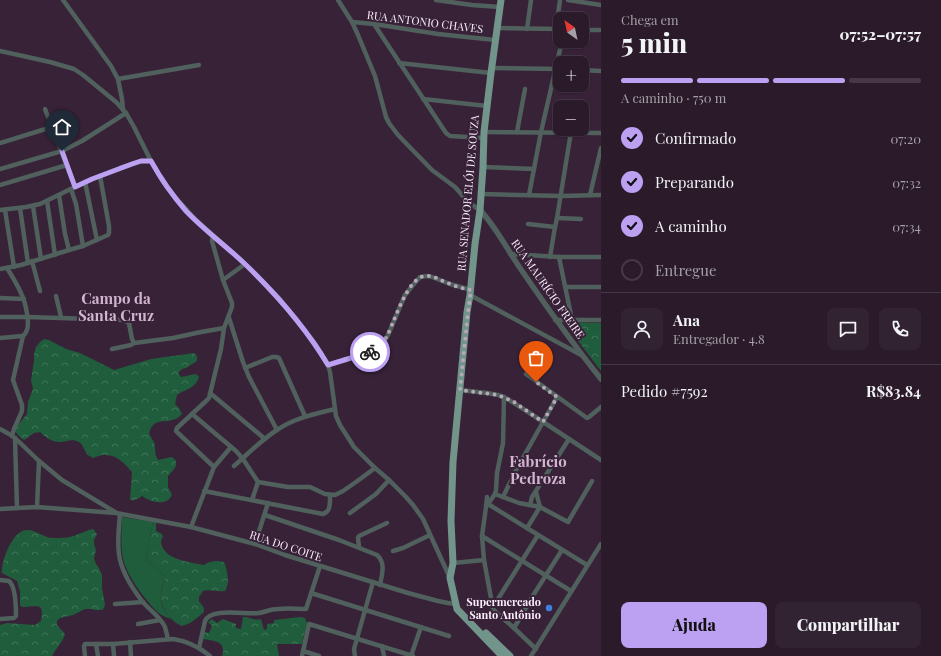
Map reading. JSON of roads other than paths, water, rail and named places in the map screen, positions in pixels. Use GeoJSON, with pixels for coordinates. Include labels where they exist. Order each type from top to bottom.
{"type":"FeatureCollection","features":[{"type":"Feature","properties":{"kind":"main road","name":"RUA SENADOR ELÓI DE SOUZA"},"geometry":{"type":"LineString","coordinates":[[500,3],[484,135],[480,210],[475,244],[453,462],[452,570],[450,578],[457,608],[493,643],[510,656]]}},
{"type":"Feature","properties":{"kind":"main road","name":"RUA SENADOR ELÓI DE SOUZA"},"geometry":{"type":"LineString","coordinates":[[493,643],[502,656]]}},
{"type":"Feature","properties":{"kind":"street"},"geometry":{"type":"LineString","coordinates":[[63,0],[111,66],[118,79],[124,112]]}},
{"type":"Feature","properties":{"kind":"street"},"geometry":{"type":"LineString","coordinates":[[338,0],[352,22],[358,35],[375,76],[386,117],[392,127],[432,170],[455,187],[469,203],[480,210]]}},
{"type":"Feature","properties":{"kind":"street"},"geometry":{"type":"LineString","coordinates":[[436,0],[500,3]]}},
{"type":"Feature","properties":{"kind":"street"},"geometry":{"type":"LineString","coordinates":[[527,28],[531,0]]}},
{"type":"Feature","properties":{"kind":"street"},"geometry":{"type":"LineString","coordinates":[[559,12],[560,0]]}},
{"type":"Feature","properties":{"kind":"street"},"geometry":{"type":"LineString","coordinates":[[568,0],[601,5]]}},
{"type":"Feature","properties":{"kind":"street","name":"RUA ANTONIO CHAVES"},"geometry":{"type":"LineString","coordinates":[[352,22],[495,40]]}},
{"type":"Feature","properties":{"kind":"street"},"geometry":{"type":"LineString","coordinates":[[374,24],[423,99],[447,134],[450,136],[517,132],[553,132]]}},
{"type":"Feature","properties":{"kind":"street"},"geometry":{"type":"LineString","coordinates":[[497,28],[553,29]]}},
{"type":"Feature","properties":{"kind":"street"},"geometry":{"type":"LineString","coordinates":[[589,30],[601,30]]}},
{"type":"Feature","properties":{"kind":"street"},"geometry":{"type":"LineString","coordinates":[[0,51],[74,69],[116,102],[134,127],[163,182],[175,197],[196,220],[245,264],[278,298],[316,345],[328,365],[336,416],[346,436],[354,447],[413,505],[422,519],[450,578]]}},
{"type":"Feature","properties":{"kind":"street"},"geometry":{"type":"LineString","coordinates":[[399,63],[491,71],[553,69]]}},
{"type":"Feature","properties":{"kind":"street"},"geometry":{"type":"LineString","coordinates":[[118,79],[199,65]]}},
{"type":"Feature","properties":{"kind":"street"},"geometry":{"type":"LineString","coordinates":[[589,70],[601,71]]}},
{"type":"Feature","properties":{"kind":"street"},"geometry":{"type":"LineString","coordinates":[[529,195],[541,132],[553,88]]}},
{"type":"Feature","properties":{"kind":"street"},"geometry":{"type":"LineString","coordinates":[[517,132],[525,89]]}},
{"type":"Feature","properties":{"kind":"street"},"geometry":{"type":"LineString","coordinates":[[423,99],[487,106]]}},
{"type":"Feature","properties":{"kind":"street"},"geometry":{"type":"LineString","coordinates":[[45,109],[67,165],[73,188],[83,246]]}},
{"type":"Feature","properties":{"kind":"street"},"geometry":{"type":"LineString","coordinates":[[0,169],[62,151],[82,141],[124,112]]}},
{"type":"Feature","properties":{"kind":"street"},"geometry":{"type":"LineString","coordinates":[[0,143],[52,127]]}},
{"type":"Feature","properties":{"kind":"street"},"geometry":{"type":"LineString","coordinates":[[589,133],[601,133]]}},
{"type":"Feature","properties":{"kind":"street"},"geometry":{"type":"LineString","coordinates":[[550,256],[570,136]]}},
{"type":"Feature","properties":{"kind":"street"},"geometry":{"type":"LineString","coordinates":[[590,195],[601,148]]}},
{"type":"Feature","properties":{"kind":"street"},"geometry":{"type":"LineString","coordinates":[[14,267],[3,210],[33,206],[100,176],[141,161],[151,161]]}},
{"type":"Feature","properties":{"kind":"street"},"geometry":{"type":"LineString","coordinates":[[0,185],[67,165]]}},
{"type":"Feature","properties":{"kind":"street"},"geometry":{"type":"LineString","coordinates":[[483,167],[534,169]]}},
{"type":"Feature","properties":{"kind":"street"},"geometry":{"type":"LineString","coordinates":[[0,269],[14,267],[55,255],[106,237],[109,234],[109,226],[100,176]]}},
{"type":"Feature","properties":{"kind":"street"},"geometry":{"type":"LineString","coordinates":[[85,182],[97,240]]}},
{"type":"Feature","properties":{"kind":"street"},"geometry":{"type":"LineString","coordinates":[[481,194],[561,196],[601,195]]}},
{"type":"Feature","properties":{"kind":"street"},"geometry":{"type":"LineString","coordinates":[[59,195],[69,250]]}},
{"type":"Feature","properties":{"kind":"street"},"geometry":{"type":"LineString","coordinates":[[47,201],[55,255]]}},
{"type":"Feature","properties":{"kind":"street"},"geometry":{"type":"LineString","coordinates":[[33,206],[41,259]]}},
{"type":"Feature","properties":{"kind":"street"},"geometry":{"type":"LineString","coordinates":[[20,208],[30,262],[40,291]]}},
{"type":"Feature","properties":{"kind":"street","name":"RUA MAURÍCIO FREIRE"},"geometry":{"type":"LineString","coordinates":[[480,210],[488,219],[510,254],[556,320],[601,379]]}},
{"type":"Feature","properties":{"kind":"street"},"geometry":{"type":"LineString","coordinates":[[557,218],[581,219]]}},
{"type":"Feature","properties":{"kind":"street"},"geometry":{"type":"LineString","coordinates":[[528,224],[555,227]]}},
{"type":"Feature","properties":{"kind":"street"},"geometry":{"type":"LineString","coordinates":[[213,236],[212,241],[232,307],[224,328],[210,393],[206,401],[177,428],[176,431],[214,467]]}},
{"type":"Feature","properties":{"kind":"street"},"geometry":{"type":"LineString","coordinates":[[510,254],[559,257],[601,257]]}},
{"type":"Feature","properties":{"kind":"street"},"geometry":{"type":"LineString","coordinates":[[559,257],[572,320]]}},
{"type":"Feature","properties":{"kind":"street"},"geometry":{"type":"LineString","coordinates":[[223,280],[245,264]]}},
{"type":"Feature","properties":{"kind":"street"},"geometry":{"type":"LineString","coordinates":[[7,268],[24,299],[28,317],[27,331],[23,336],[13,380],[22,405],[22,411],[14,429],[17,508]]}},
{"type":"Feature","properties":{"kind":"street"},"geometry":{"type":"LineString","coordinates":[[328,365],[369,352],[376,349],[383,343],[405,295],[420,277],[424,276],[432,277],[470,293],[583,356]]}},
{"type":"Feature","properties":{"kind":"street"},"geometry":{"type":"LineString","coordinates":[[565,287],[601,287]]}},
{"type":"Feature","properties":{"kind":"street"},"geometry":{"type":"LineString","coordinates":[[56,296],[61,317]]}},
{"type":"Feature","properties":{"kind":"street"},"geometry":{"type":"LineString","coordinates":[[0,298],[24,299]]}},
{"type":"Feature","properties":{"kind":"street"},"geometry":{"type":"LineString","coordinates":[[0,317],[61,317],[127,320],[130,325],[134,343]]}},
{"type":"Feature","properties":{"kind":"street"},"geometry":{"type":"LineString","coordinates":[[229,318],[245,368],[277,430]]}},
{"type":"Feature","properties":{"kind":"street"},"geometry":{"type":"LineString","coordinates":[[556,320],[601,320]]}},
{"type":"Feature","properties":{"kind":"street"},"geometry":{"type":"LineString","coordinates":[[112,349],[134,343],[173,338],[224,328]]}},
{"type":"Feature","properties":{"kind":"street"},"geometry":{"type":"LineString","coordinates":[[1,339],[23,336]]}},
{"type":"Feature","properties":{"kind":"street"},"geometry":{"type":"LineString","coordinates":[[245,368],[274,357],[278,358],[305,416]]}},
{"type":"Feature","properties":{"kind":"street"},"geometry":{"type":"LineString","coordinates":[[526,374],[588,418],[601,408]]}},
{"type":"Feature","properties":{"kind":"street"},"geometry":{"type":"LineString","coordinates":[[460,390],[504,397],[514,402],[601,460]]}},
{"type":"Feature","properties":{"kind":"street"},"geometry":{"type":"LineString","coordinates":[[210,393],[265,439]]}},
{"type":"Feature","properties":{"kind":"street"},"geometry":{"type":"LineString","coordinates":[[487,505],[495,494],[497,473],[503,443],[504,397]]}},
{"type":"Feature","properties":{"kind":"street"},"geometry":{"type":"LineString","coordinates":[[503,497],[515,472],[557,397]]}},
{"type":"Feature","properties":{"kind":"street"},"geometry":{"type":"LineString","coordinates":[[234,466],[277,430],[305,416],[335,409]]}},
{"type":"Feature","properties":{"kind":"street"},"geometry":{"type":"LineString","coordinates":[[192,414],[244,459],[258,482],[288,487],[310,487],[330,495],[335,495],[375,468]]}},
{"type":"Feature","properties":{"kind":"street"},"geometry":{"type":"LineString","coordinates":[[0,429],[14,437],[62,480],[118,514]]}},
{"type":"Feature","properties":{"kind":"street"},"geometry":{"type":"LineString","coordinates":[[530,505],[531,500],[569,439]]}},
{"type":"Feature","properties":{"kind":"street"},"geometry":{"type":"LineString","coordinates":[[192,528],[204,491],[214,467],[231,448]]}},
{"type":"Feature","properties":{"kind":"street"},"geometry":{"type":"LineString","coordinates":[[37,507],[39,461]]}},
{"type":"Feature","properties":{"kind":"street"},"geometry":{"type":"LineString","coordinates":[[350,512],[376,494],[389,480]]}},
{"type":"Feature","properties":{"kind":"street"},"geometry":{"type":"LineString","coordinates":[[495,494],[519,503],[540,506],[568,522],[592,481]]}},
{"type":"Feature","properties":{"kind":"street"},"geometry":{"type":"LineString","coordinates":[[252,500],[258,482]]}},
{"type":"Feature","properties":{"kind":"street"},"geometry":{"type":"LineString","coordinates":[[204,491],[323,514],[327,513],[329,509],[330,495]]}},
{"type":"Feature","properties":{"kind":"street"},"geometry":{"type":"LineString","coordinates":[[527,528],[540,506],[536,492]]}},
{"type":"Feature","properties":{"kind":"street"},"geometry":{"type":"LineString","coordinates":[[487,497],[482,536],[484,560],[493,607],[498,614],[536,649]]}},
{"type":"Feature","properties":{"kind":"street"},"geometry":{"type":"LineString","coordinates":[[255,544],[268,503]]}},
{"type":"Feature","properties":{"kind":"street"},"geometry":{"type":"LineString","coordinates":[[487,505],[587,565]]}},
{"type":"Feature","properties":{"kind":"street"},"geometry":{"type":"LineString","coordinates":[[0,509],[37,507],[118,514]]}},
{"type":"Feature","properties":{"kind":"street"},"geometry":{"type":"LineString","coordinates":[[118,514],[118,546],[121,562],[130,583],[143,602],[160,620],[165,628],[168,639]]}},
{"type":"Feature","properties":{"kind":"street","name":"RUA DO COITE"},"geometry":{"type":"LineString","coordinates":[[118,514],[192,528],[255,544],[408,593],[456,604]]}},
{"type":"Feature","properties":{"kind":"street"},"geometry":{"type":"LineString","coordinates":[[265,515],[359,547],[377,555],[383,562],[380,584]]}},
{"type":"Feature","properties":{"kind":"street"},"geometry":{"type":"LineString","coordinates":[[359,547],[359,536],[387,523]]}},
{"type":"Feature","properties":{"kind":"street"},"geometry":{"type":"LineString","coordinates":[[393,551],[403,548],[430,535]]}},
{"type":"Feature","properties":{"kind":"street"},"geometry":{"type":"LineString","coordinates":[[493,607],[538,535]]}},
{"type":"Feature","properties":{"kind":"street"},"geometry":{"type":"LineString","coordinates":[[482,536],[571,591]]}},
{"type":"Feature","properties":{"kind":"street"},"geometry":{"type":"LineString","coordinates":[[531,656],[601,544]]}},
{"type":"Feature","properties":{"kind":"street"},"geometry":{"type":"LineString","coordinates":[[514,628],[562,550]]}},
{"type":"Feature","properties":{"kind":"street"},"geometry":{"type":"LineString","coordinates":[[452,563],[484,560]]}},
{"type":"Feature","properties":{"kind":"street"},"geometry":{"type":"LineString","coordinates":[[199,648],[206,618],[210,616],[222,613],[258,613],[276,609],[306,609],[320,566]]}},
{"type":"Feature","properties":{"kind":"street"},"geometry":{"type":"LineString","coordinates":[[0,580],[9,581],[12,585],[16,604],[16,616],[14,618],[0,619]]}},
{"type":"Feature","properties":{"kind":"street"},"geometry":{"type":"LineString","coordinates":[[355,656],[354,649],[373,582]]}},
{"type":"Feature","properties":{"kind":"street"},"geometry":{"type":"LineString","coordinates":[[311,593],[449,636]]}},
{"type":"Feature","properties":{"kind":"street"},"geometry":{"type":"LineString","coordinates":[[114,604],[143,602]]}},
{"type":"Feature","properties":{"kind":"street"},"geometry":{"type":"LineString","coordinates":[[138,624],[160,620]]}},
{"type":"Feature","properties":{"kind":"street"},"geometry":{"type":"LineString","coordinates":[[319,656],[303,653],[309,624],[412,656],[421,627]]}},
{"type":"Feature","properties":{"kind":"street"},"geometry":{"type":"LineString","coordinates":[[85,656],[85,644],[113,644],[168,639],[181,640],[199,648],[210,656]]}},
{"type":"Feature","properties":{"kind":"street"},"geometry":{"type":"LineString","coordinates":[[130,642],[131,656]]}},
{"type":"Feature","properties":{"kind":"street"},"geometry":{"type":"LineString","coordinates":[[96,644],[98,656]]}},
{"type":"Feature","properties":{"kind":"street"},"geometry":{"type":"LineString","coordinates":[[113,644],[114,656]]}},
{"type":"Feature","properties":{"kind":"street"},"geometry":{"type":"LineString","coordinates":[[382,646],[384,656]]}},
{"type":"Feature","properties":{"kind":"place","name":"Supermercado Santo Antônio"},"geometry":{"type":"Point","coordinates":[549,608]}},
{"type":"Feature","properties":{"kind":"district","name":"Campo da Santa Cruz"},"geometry":{"type":"Point","coordinates":[116,308]}},
{"type":"Feature","properties":{"kind":"district","name":"Fabrício Pedroza"},"geometry":{"type":"Point","coordinates":[538,470]}}]}
